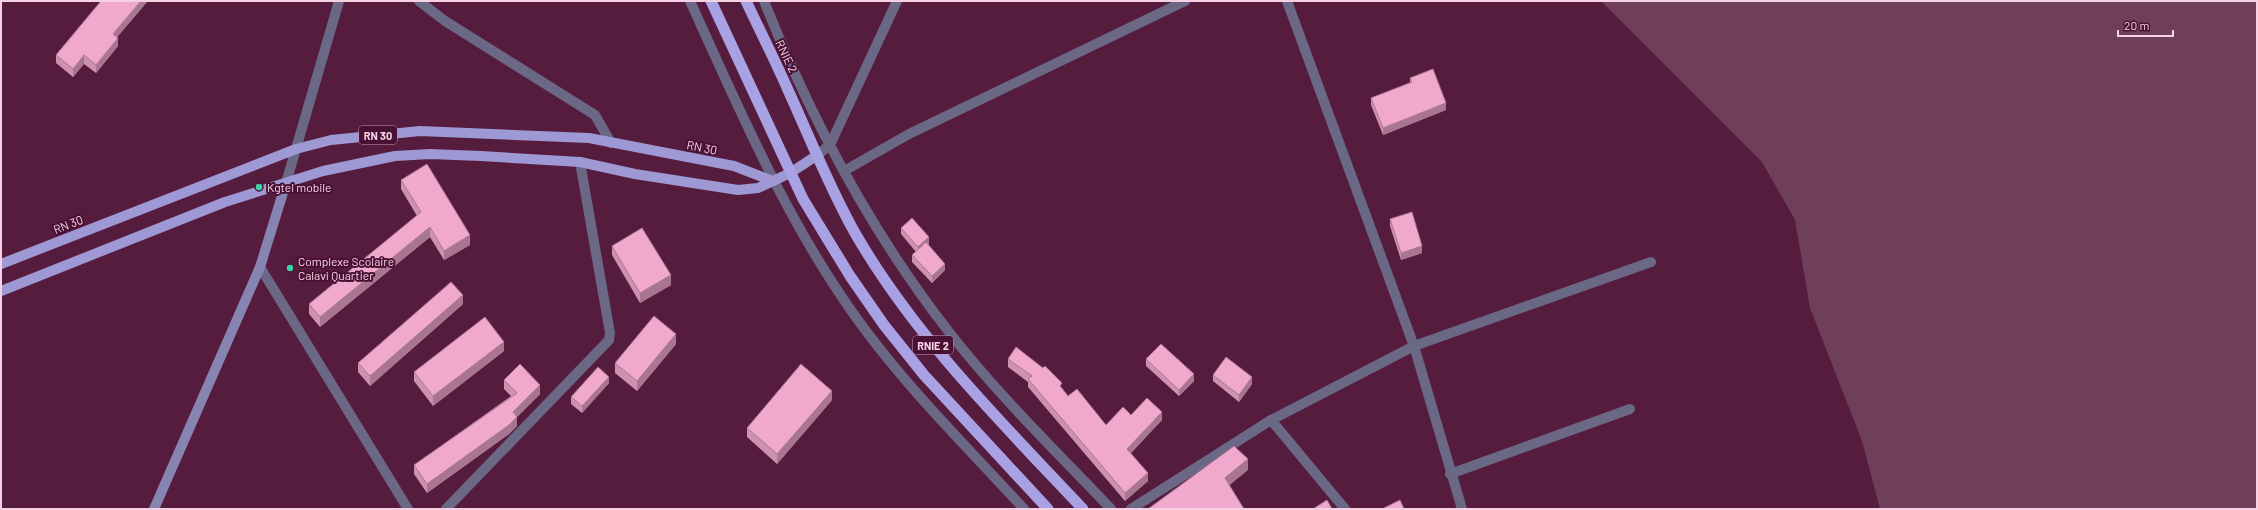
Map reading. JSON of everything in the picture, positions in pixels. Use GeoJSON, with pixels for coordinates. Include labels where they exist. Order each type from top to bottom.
{"type":"FeatureCollection","features":[{"type":"Feature","properties":{"kind":"highway","name":"RNIE 2"},"geometry":{"type":"LineString","coordinates":[[711,1],[790,173],[824,236],[884,325],[954,409],[1048,509]]}},
{"type":"Feature","properties":{"kind":"highway","name":"RNIE 2"},"geometry":{"type":"LineString","coordinates":[[746,1],[788,90],[816,156],[856,234],[929,340],[980,399],[1083,509]]}},
{"type":"Feature","properties":{"kind":"main road","name":"RN 30"},"geometry":{"type":"LineString","coordinates":[[1,264],[296,149],[331,140],[420,131],[589,138],[734,166],[773,181]]}},
{"type":"Feature","properties":{"kind":"main road","name":"RN 30"},"geometry":{"type":"LineString","coordinates":[[1,291],[225,202],[323,171],[402,156],[430,154],[580,162],[635,174],[738,190],[758,188],[773,181]]}},
{"type":"Feature","properties":{"kind":"main road"},"geometry":{"type":"LineString","coordinates":[[773,181],[790,173],[816,156]]}},
{"type":"Feature","properties":{"kind":"main road"},"geometry":{"type":"LineString","coordinates":[[154,509],[260,267],[286,183]]}},
{"type":"Feature","properties":{"kind":"street"},"geometry":{"type":"LineString","coordinates":[[286,183],[339,1]]}},
{"type":"Feature","properties":{"kind":"street"},"geometry":{"type":"LineString","coordinates":[[419,1],[445,21],[595,115],[611,143]]}},
{"type":"Feature","properties":{"kind":"street"},"geometry":{"type":"LineString","coordinates":[[690,1],[773,181],[834,285],[863,327],[909,383],[1024,509]]}},
{"type":"Feature","properties":{"kind":"street"},"geometry":{"type":"LineString","coordinates":[[764,1],[784,52],[830,145],[893,255],[953,337],[986,376],[1111,509]]}},
{"type":"Feature","properties":{"kind":"street"},"geometry":{"type":"LineString","coordinates":[[816,156],[830,145],[897,1]]}},
{"type":"Feature","properties":{"kind":"street"},"geometry":{"type":"LineString","coordinates":[[844,171],[909,134],[1185,1]]}},
{"type":"Feature","properties":{"kind":"street"},"geometry":{"type":"LineString","coordinates":[[1287,1],[1414,346],[1450,474],[1462,509]]}},
{"type":"Feature","properties":{"kind":"street"},"geometry":{"type":"LineString","coordinates":[[446,509],[608,340],[610,333],[580,162]]}},
{"type":"Feature","properties":{"kind":"street"},"geometry":{"type":"LineString","coordinates":[[1131,509],[1271,420],[1414,346],[1652,262]]}},
{"type":"Feature","properties":{"kind":"street"},"geometry":{"type":"LineString","coordinates":[[260,267],[408,509]]}},
{"type":"Feature","properties":{"kind":"street"},"geometry":{"type":"LineString","coordinates":[[1450,474],[1630,409]]}},
{"type":"Feature","properties":{"kind":"street"},"geometry":{"type":"LineString","coordinates":[[1271,420],[1345,509]]}},
{"type":"Feature","properties":{"kind":"shaded area"},"geometry":{"type":"Polygon","coordinates":[[[1601,1],[2257,1],[2257,509],[1880,509],[1862,441],[1810,308],[1795,220],[1762,162],[1601,1]]]}},
{"type":"Feature","properties":{"kind":"building"},"geometry":{"type":"Polygon","coordinates":[[[101,1],[141,1],[113,34],[118,38],[96,65],[84,55],[73,69],[56,55],[101,1]]]}},
{"type":"Feature","properties":{"kind":"building"},"geometry":{"type":"Polygon","coordinates":[[[1433,69],[1446,103],[1383,128],[1371,98],[1412,82],[1410,78],[1433,69]]]}},
{"type":"Feature","properties":{"kind":"building"},"geometry":{"type":"Polygon","coordinates":[[[427,164],[470,235],[444,251],[430,227],[320,317],[309,304],[421,212],[401,180],[427,164]]]}},
{"type":"Feature","properties":{"kind":"building"},"geometry":{"type":"Polygon","coordinates":[[[1412,212],[1422,246],[1401,253],[1390,219],[1412,212]]]}},
{"type":"Feature","properties":{"kind":"building"},"geometry":{"type":"Polygon","coordinates":[[[912,218],[929,237],[918,247],[901,228],[912,218]]]}},
{"type":"Feature","properties":{"kind":"building"},"geometry":{"type":"Polygon","coordinates":[[[642,228],[671,275],[640,293],[612,246],[642,228]]]}},
{"type":"Feature","properties":{"kind":"building"},"geometry":{"type":"Polygon","coordinates":[[[926,242],[945,264],[932,276],[912,255],[926,242]]]}},
{"type":"Feature","properties":{"kind":"building"},"geometry":{"type":"Polygon","coordinates":[[[451,282],[463,295],[370,376],[358,363],[451,282]]]}},
{"type":"Feature","properties":{"kind":"building"},"geometry":{"type":"Polygon","coordinates":[[[654,316],[676,334],[637,381],[615,363],[654,316]]]}},
{"type":"Feature","properties":{"kind":"building"},"geometry":{"type":"Polygon","coordinates":[[[485,317],[504,342],[433,396],[414,372],[485,317]]]}},
{"type":"Feature","properties":{"kind":"building"},"geometry":{"type":"Polygon","coordinates":[[[1161,344],[1194,374],[1179,390],[1146,359],[1161,344]]]}},
{"type":"Feature","properties":{"kind":"building"},"geometry":{"type":"Polygon","coordinates":[[[1016,347],[1043,368],[1045,366],[1062,383],[1060,386],[1068,396],[1077,389],[1106,425],[1123,407],[1131,415],[1147,398],[1162,412],[1127,449],[1148,473],[1125,493],[1028,379],[1032,376],[1008,359],[1016,347]]]}},
{"type":"Feature","properties":{"kind":"building"},"geometry":{"type":"Polygon","coordinates":[[[1226,357],[1252,377],[1239,395],[1213,375],[1226,357]]]}},
{"type":"Feature","properties":{"kind":"building"},"geometry":{"type":"Polygon","coordinates":[[[520,364],[540,385],[513,412],[517,417],[509,425],[427,484],[414,465],[517,393],[504,380],[520,364]]]}},
{"type":"Feature","properties":{"kind":"building"},"geometry":{"type":"Polygon","coordinates":[[[801,364],[832,391],[777,454],[747,428],[801,364]]]}},
{"type":"Feature","properties":{"kind":"building"},"geometry":{"type":"Polygon","coordinates":[[[598,367],[609,377],[582,406],[571,397],[598,367]]]}},
{"type":"Feature","properties":{"kind":"building"},"geometry":{"type":"Polygon","coordinates":[[[1234,446],[1248,459],[1225,478],[1244,509],[1148,509],[1234,446]]]}},
{"type":"Feature","properties":{"kind":"building"},"geometry":{"type":"Polygon","coordinates":[[[1327,500],[1332,509],[1313,509],[1327,500]]]}},
{"type":"Feature","properties":{"kind":"building"},"geometry":{"type":"Polygon","coordinates":[[[1400,500],[1404,509],[1382,509],[1400,500]]]}},
{"type":"Feature","properties":{"kind":"place","name":"Kgtel mobile"},"geometry":{"type":"Point","coordinates":[259,187]}},
{"type":"Feature","properties":{"kind":"place","name":"Complexe Scolaire Calavi Quartier"},"geometry":{"type":"Point","coordinates":[290,268]}}]}
